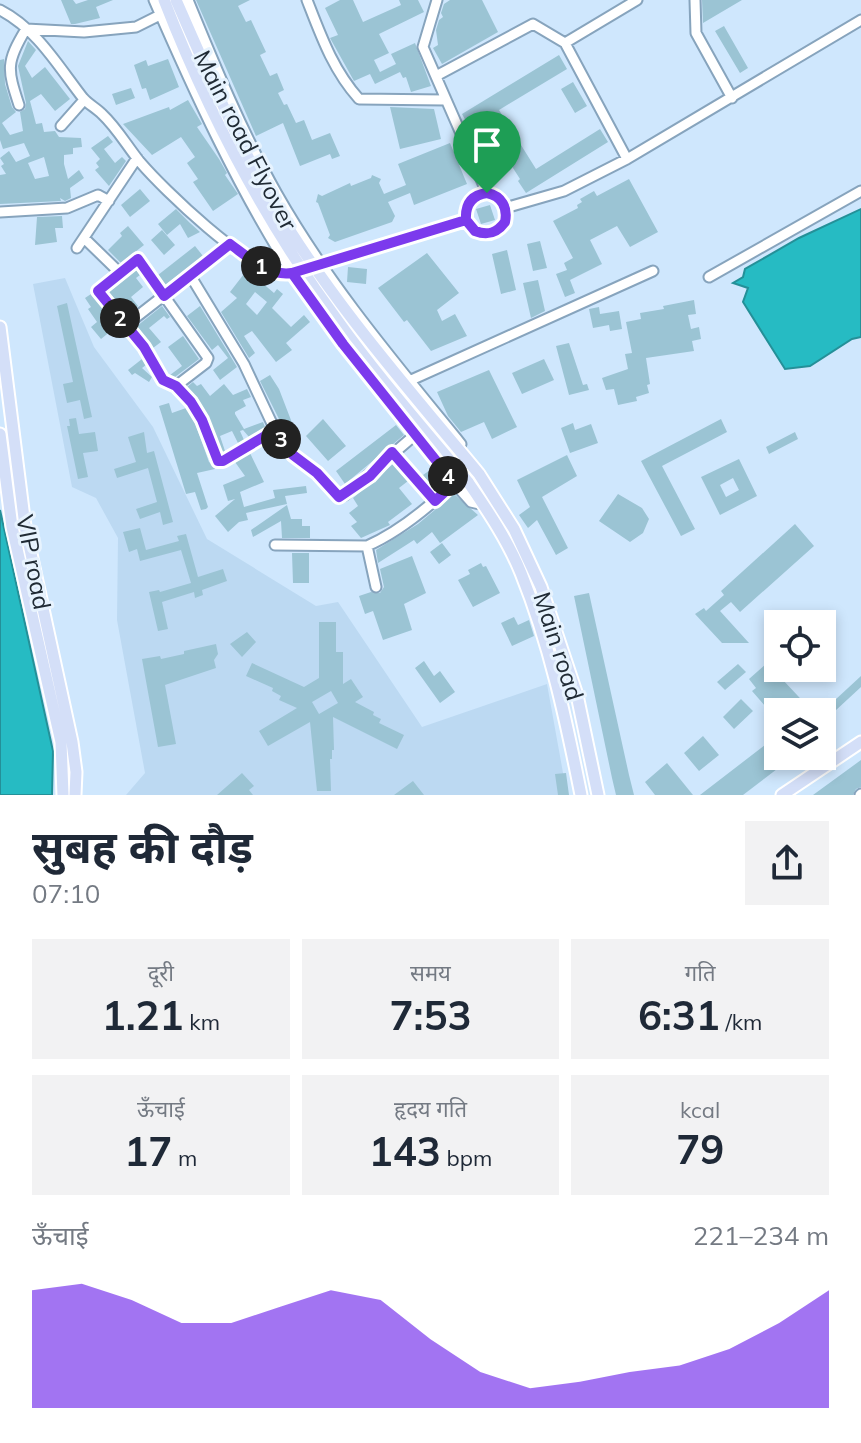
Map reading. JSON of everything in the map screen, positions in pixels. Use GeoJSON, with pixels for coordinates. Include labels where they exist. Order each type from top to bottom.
{"type":"FeatureCollection","features":[{"type":"Feature","properties":{"kind":"main road","name":"Main road Flyover"},"geometry":{"type":"LineString","coordinates":[[164,0],[225,135],[262,207],[338,322],[484,505]]}},
{"type":"Feature","properties":{"kind":"main road","name":"Main road Flyover"},"geometry":{"type":"LineString","coordinates":[[176,0],[273,202],[348,314],[479,474],[499,504]]}},
{"type":"Feature","properties":{"kind":"main road","name":"VIP road"},"geometry":{"type":"LineString","coordinates":[[0,327],[25,526],[72,742],[75,795]]}},
{"type":"Feature","properties":{"kind":"main road","name":"VIP road"},"geometry":{"type":"LineString","coordinates":[[0,434],[12,527],[61,742],[63,795]]}},
{"type":"Feature","properties":{"kind":"main road","name":"Main road"},"geometry":{"type":"LineString","coordinates":[[499,504],[541,587],[577,695],[598,795]]}},
{"type":"Feature","properties":{"kind":"main road","name":"Main road"},"geometry":{"type":"LineString","coordinates":[[484,505],[522,574],[549,653],[581,795]]}},
{"type":"Feature","properties":{"kind":"main road"},"geometry":{"type":"LineString","coordinates":[[782,795],[861,742]]}},
{"type":"Feature","properties":{"kind":"street"},"geometry":{"type":"LineString","coordinates":[[154,0],[238,177],[292,273],[343,344],[454,483],[471,502],[484,505]]}},
{"type":"Feature","properties":{"kind":"street"},"geometry":{"type":"LineString","coordinates":[[188,0],[248,136],[278,195],[322,264],[409,381],[481,469],[499,504]]}},
{"type":"Feature","properties":{"kind":"street"},"geometry":{"type":"LineString","coordinates":[[307,0],[326,50],[344,82],[359,99],[445,100]]}},
{"type":"Feature","properties":{"kind":"street"},"geometry":{"type":"LineString","coordinates":[[437,0],[423,47],[487,193]]}},
{"type":"Feature","properties":{"kind":"street"},"geometry":{"type":"LineString","coordinates":[[565,43],[637,0]]}},
{"type":"Feature","properties":{"kind":"street"},"geometry":{"type":"LineString","coordinates":[[695,0],[696,33],[732,98]]}},
{"type":"Feature","properties":{"kind":"street"},"geometry":{"type":"LineString","coordinates":[[0,10],[15,18],[51,54],[84,100],[102,114],[170,195],[260,266],[283,274],[292,273],[466,220]]}},
{"type":"Feature","properties":{"kind":"street"},"geometry":{"type":"LineString","coordinates":[[26,29],[84,32],[136,27],[160,15]]}},
{"type":"Feature","properties":{"kind":"street"},"geometry":{"type":"LineString","coordinates":[[505,208],[564,191],[627,159],[861,20]]}},
{"type":"Feature","properties":{"kind":"street"},"geometry":{"type":"LineString","coordinates":[[436,76],[533,24],[565,43],[627,159]]}},
{"type":"Feature","properties":{"kind":"street"},"geometry":{"type":"LineString","coordinates":[[19,105],[10,77],[10,55],[26,29]]}},
{"type":"Feature","properties":{"kind":"street"},"geometry":{"type":"LineString","coordinates":[[61,126],[84,100]]}},
{"type":"Feature","properties":{"kind":"street"},"geometry":{"type":"LineString","coordinates":[[77,248],[137,158]]}},
{"type":"Feature","properties":{"kind":"street"},"geometry":{"type":"LineString","coordinates":[[709,277],[861,191]]}},
{"type":"Feature","properties":{"kind":"street"},"geometry":{"type":"LineString","coordinates":[[487,193],[499,198],[506,215],[501,228],[489,234],[475,231],[466,220],[470,201],[487,193]]}},
{"type":"Feature","properties":{"kind":"street"},"geometry":{"type":"LineString","coordinates":[[0,212],[67,208],[98,195],[109,201]]}},
{"type":"Feature","properties":{"kind":"street"},"geometry":{"type":"LineString","coordinates":[[84,238],[119,272]]}},
{"type":"Feature","properties":{"kind":"street"},"geometry":{"type":"LineString","coordinates":[[126,325],[230,244]]}},
{"type":"Feature","properties":{"kind":"street"},"geometry":{"type":"LineString","coordinates":[[176,386],[206,363],[208,358],[138,259],[98,291],[144,347],[163,380],[176,386],[202,420],[218,461],[275,430]]}},
{"type":"Feature","properties":{"kind":"street"},"geometry":{"type":"LineString","coordinates":[[409,381],[653,271]]}},
{"type":"Feature","properties":{"kind":"street"},"geometry":{"type":"LineString","coordinates":[[190,275],[244,364],[275,430],[293,455],[317,473],[339,497],[370,476],[392,452],[416,434]]}},
{"type":"Feature","properties":{"kind":"street"},"geometry":{"type":"LineString","coordinates":[[392,452],[435,501]]}},
{"type":"Feature","properties":{"kind":"street"},"geometry":{"type":"LineString","coordinates":[[275,545],[367,546],[435,501],[454,483]]}},
{"type":"Feature","properties":{"kind":"street"},"geometry":{"type":"LineString","coordinates":[[367,546],[376,587]]}},
{"type":"Feature","properties":{"kind":"shaded area"},"geometry":{"type":"Polygon","coordinates":[[[861,209],[861,337],[852,339],[810,366],[785,369],[743,302],[748,288],[733,283],[743,277],[745,269],[799,238],[861,209]]]}},
{"type":"Feature","properties":{"kind":"shaded area"},"geometry":{"type":"Polygon","coordinates":[[[65,278],[94,347],[153,427],[207,539],[316,606],[338,602],[422,727],[547,684],[567,795],[126,795],[145,773],[117,620],[118,538],[96,498],[72,487],[33,284],[65,278]]]}},
{"type":"Feature","properties":{"kind":"shaded area"},"geometry":{"type":"Polygon","coordinates":[[[0,510],[53,751],[52,795],[0,795],[0,510]]]}},
{"type":"Feature","properties":{"kind":"building"},"geometry":{"type":"Polygon","coordinates":[[[61,0],[73,0],[76,4],[88,0],[113,0],[96,7],[100,18],[71,24],[61,0]]]}},
{"type":"Feature","properties":{"kind":"building"},"geometry":{"type":"Polygon","coordinates":[[[196,0],[250,0],[238,6],[246,22],[251,20],[266,52],[260,55],[270,76],[277,73],[284,90],[278,93],[284,105],[287,104],[296,123],[304,120],[312,140],[330,133],[340,156],[332,159],[330,154],[300,166],[283,123],[256,136],[196,0]]]}},
{"type":"Feature","properties":{"kind":"building"},"geometry":{"type":"Polygon","coordinates":[[[340,0],[353,0],[363,22],[401,5],[399,0],[418,0],[424,12],[379,34],[389,53],[374,60],[380,72],[396,64],[391,54],[415,43],[431,86],[411,92],[406,77],[403,78],[400,72],[375,84],[370,74],[354,81],[330,38],[338,35],[325,8],[340,0]]]}},
{"type":"Feature","properties":{"kind":"building"},"geometry":{"type":"Polygon","coordinates":[[[450,0],[482,0],[498,32],[442,64],[433,48],[438,45],[436,30],[443,17],[444,4],[450,0]]]}},
{"type":"Feature","properties":{"kind":"building"},"geometry":{"type":"Polygon","coordinates":[[[702,0],[742,0],[703,23],[702,0]]]}},
{"type":"Feature","properties":{"kind":"building"},"geometry":{"type":"Polygon","coordinates":[[[724,26],[748,68],[740,73],[715,31],[724,26]]]}},
{"type":"Feature","properties":{"kind":"building"},"geometry":{"type":"Polygon","coordinates":[[[28,41],[36,50],[25,66],[32,78],[45,67],[70,99],[55,111],[41,94],[30,101],[36,124],[42,123],[44,132],[55,131],[59,137],[81,138],[82,147],[73,148],[73,154],[64,155],[64,164],[68,179],[79,170],[84,178],[70,188],[71,198],[65,201],[60,198],[61,201],[0,204],[0,175],[6,174],[0,158],[9,151],[16,162],[30,156],[24,143],[3,149],[0,140],[0,60],[4,59],[5,84],[16,112],[2,123],[10,135],[23,131],[20,112],[25,109],[26,103],[18,66],[28,41]],[[44,157],[28,163],[35,179],[49,176],[44,157]]]}},
{"type":"Feature","properties":{"kind":"building"},"geometry":{"type":"Polygon","coordinates":[[[559,55],[567,69],[499,110],[536,169],[600,129],[608,142],[526,193],[481,118],[468,125],[462,114],[559,55]]]}},
{"type":"Feature","properties":{"kind":"building"},"geometry":{"type":"Polygon","coordinates":[[[168,59],[179,87],[150,100],[146,88],[142,89],[134,65],[146,60],[148,66],[168,59]]]}},
{"type":"Feature","properties":{"kind":"building"},"geometry":{"type":"Polygon","coordinates":[[[573,82],[587,106],[575,113],[561,89],[573,82]]]}},
{"type":"Feature","properties":{"kind":"building"},"geometry":{"type":"Polygon","coordinates":[[[131,88],[135,98],[116,105],[112,94],[131,88]]]}},
{"type":"Feature","properties":{"kind":"building"},"geometry":{"type":"Polygon","coordinates":[[[188,100],[202,124],[197,127],[238,194],[213,211],[193,182],[198,179],[187,163],[195,157],[181,137],[152,155],[123,124],[169,107],[170,110],[188,100]]]}},
{"type":"Feature","properties":{"kind":"building"},"geometry":{"type":"Polygon","coordinates":[[[390,107],[434,109],[441,139],[400,149],[390,107]]]}},
{"type":"Feature","properties":{"kind":"building"},"geometry":{"type":"Polygon","coordinates":[[[108,136],[113,142],[104,149],[115,163],[122,157],[126,161],[109,186],[95,170],[99,167],[96,163],[100,159],[91,148],[108,136]]]}},
{"type":"Feature","properties":{"kind":"building"},"geometry":{"type":"Polygon","coordinates":[[[450,143],[467,184],[414,205],[410,193],[388,202],[395,216],[392,222],[335,242],[328,238],[330,235],[316,202],[318,194],[322,196],[350,183],[351,186],[372,175],[381,179],[379,183],[384,194],[406,185],[398,164],[450,143]]]}},
{"type":"Feature","properties":{"kind":"building"},"geometry":{"type":"Polygon","coordinates":[[[629,179],[658,232],[630,247],[617,226],[590,240],[602,264],[570,280],[575,293],[565,297],[556,274],[567,270],[564,263],[573,258],[553,221],[578,208],[577,205],[582,202],[580,199],[594,191],[597,196],[629,179]]]}},
{"type":"Feature","properties":{"kind":"building"},"geometry":{"type":"Polygon","coordinates":[[[140,189],[150,201],[130,217],[121,205],[140,189]]]}},
{"type":"Feature","properties":{"kind":"building"},"geometry":{"type":"Polygon","coordinates":[[[490,205],[495,220],[481,224],[476,209],[490,205]]]}},
{"type":"Feature","properties":{"kind":"building"},"geometry":{"type":"Polygon","coordinates":[[[176,209],[200,232],[188,238],[180,224],[167,235],[158,224],[176,209]]]}},
{"type":"Feature","properties":{"kind":"building"},"geometry":{"type":"Polygon","coordinates":[[[62,216],[63,228],[55,228],[57,242],[35,245],[37,217],[62,216]]]}},
{"type":"Feature","properties":{"kind":"building"},"geometry":{"type":"Polygon","coordinates":[[[128,226],[144,245],[121,263],[108,250],[128,226]]]}},
{"type":"Feature","properties":{"kind":"building"},"geometry":{"type":"Polygon","coordinates":[[[162,230],[175,245],[164,255],[151,240],[162,230]]]}},
{"type":"Feature","properties":{"kind":"building"},"geometry":{"type":"Polygon","coordinates":[[[540,241],[547,268],[533,271],[527,244],[540,241]]]}},
{"type":"Feature","properties":{"kind":"building"},"geometry":{"type":"Polygon","coordinates":[[[195,246],[203,256],[165,285],[158,275],[195,246]]]}},
{"type":"Feature","properties":{"kind":"building"},"geometry":{"type":"Polygon","coordinates":[[[507,250],[516,290],[501,294],[492,254],[507,250]]]}},
{"type":"Feature","properties":{"kind":"building"},"geometry":{"type":"Polygon","coordinates":[[[427,253],[459,293],[437,310],[442,321],[455,314],[467,336],[431,351],[378,288],[427,253]]]}},
{"type":"Feature","properties":{"kind":"building"},"geometry":{"type":"Polygon","coordinates":[[[348,267],[367,269],[366,284],[347,282],[348,267]]]}},
{"type":"Feature","properties":{"kind":"building"},"geometry":{"type":"Polygon","coordinates":[[[136,270],[140,275],[136,278],[143,287],[131,297],[138,306],[127,315],[109,292],[136,270]]]}},
{"type":"Feature","properties":{"kind":"building"},"geometry":{"type":"Polygon","coordinates":[[[247,270],[274,293],[277,289],[283,294],[272,308],[291,327],[304,315],[310,322],[286,343],[292,350],[276,362],[252,331],[244,336],[255,353],[249,358],[221,312],[237,298],[230,292],[247,270]],[[255,292],[246,304],[257,315],[267,302],[255,292]]]}},
{"type":"Feature","properties":{"kind":"building"},"geometry":{"type":"Polygon","coordinates":[[[538,280],[545,311],[531,318],[523,283],[538,280]]]}},
{"type":"Feature","properties":{"kind":"building"},"geometry":{"type":"Polygon","coordinates":[[[91,294],[117,326],[101,339],[91,327],[97,322],[85,298],[91,294]]]}},
{"type":"Feature","properties":{"kind":"building"},"geometry":{"type":"Polygon","coordinates":[[[694,300],[696,314],[688,315],[691,329],[699,327],[701,339],[692,341],[694,351],[646,358],[649,393],[636,397],[637,401],[618,405],[614,389],[606,390],[602,378],[628,369],[625,354],[632,353],[626,322],[641,319],[640,313],[694,300]]]}},
{"type":"Feature","properties":{"kind":"building"},"geometry":{"type":"Polygon","coordinates":[[[67,303],[92,417],[84,419],[80,400],[67,403],[63,384],[73,382],[57,306],[67,303]]]}},
{"type":"Feature","properties":{"kind":"building"},"geometry":{"type":"Polygon","coordinates":[[[162,306],[170,317],[167,319],[164,316],[149,328],[161,342],[153,348],[137,326],[162,306]]]}},
{"type":"Feature","properties":{"kind":"building"},"geometry":{"type":"Polygon","coordinates":[[[200,306],[237,367],[220,380],[213,370],[228,358],[218,345],[212,350],[187,316],[200,306]]]}},
{"type":"Feature","properties":{"kind":"building"},"geometry":{"type":"Polygon","coordinates":[[[599,307],[600,314],[619,311],[622,329],[610,331],[609,325],[593,328],[589,309],[599,307]]]}},
{"type":"Feature","properties":{"kind":"building"},"geometry":{"type":"Polygon","coordinates":[[[183,336],[199,359],[175,377],[170,375],[182,366],[168,347],[183,336]]]}},
{"type":"Feature","properties":{"kind":"building"},"geometry":{"type":"Polygon","coordinates":[[[569,343],[583,385],[587,384],[589,390],[569,395],[556,346],[569,343]]]}},
{"type":"Feature","properties":{"kind":"building"},"geometry":{"type":"Polygon","coordinates":[[[142,359],[146,365],[142,368],[152,377],[149,382],[128,370],[142,359]]]}},
{"type":"Feature","properties":{"kind":"building"},"geometry":{"type":"Polygon","coordinates":[[[544,359],[554,380],[522,394],[512,373],[544,359]]]}},
{"type":"Feature","properties":{"kind":"building"},"geometry":{"type":"Polygon","coordinates":[[[489,370],[517,427],[492,439],[484,422],[461,432],[448,416],[437,392],[489,370]]]}},
{"type":"Feature","properties":{"kind":"building"},"geometry":{"type":"Polygon","coordinates":[[[270,375],[279,389],[294,428],[285,431],[260,381],[270,375]]]}},
{"type":"Feature","properties":{"kind":"building"},"geometry":{"type":"Polygon","coordinates":[[[193,382],[197,386],[201,384],[210,396],[224,384],[233,395],[247,389],[251,397],[243,400],[246,406],[235,414],[244,429],[263,422],[265,427],[249,437],[243,430],[240,431],[244,440],[238,443],[232,431],[220,436],[225,451],[222,453],[208,416],[187,387],[193,382]]]}},
{"type":"Feature","properties":{"kind":"building"},"geometry":{"type":"Polygon","coordinates":[[[169,403],[172,413],[186,408],[195,423],[209,462],[214,466],[215,469],[197,473],[208,507],[206,509],[201,510],[195,492],[186,494],[159,406],[169,403]]]}},
{"type":"Feature","properties":{"kind":"building"},"geometry":{"type":"Polygon","coordinates":[[[76,418],[79,434],[95,432],[98,451],[83,453],[88,477],[78,479],[67,426],[70,426],[69,419],[76,418]]]}},
{"type":"Feature","properties":{"kind":"building"},"geometry":{"type":"Polygon","coordinates":[[[323,419],[346,446],[328,461],[306,436],[323,419]]]}},
{"type":"Feature","properties":{"kind":"building"},"geometry":{"type":"Polygon","coordinates":[[[721,419],[727,432],[662,466],[695,529],[681,536],[641,461],[721,419]]]}},
{"type":"Feature","properties":{"kind":"building"},"geometry":{"type":"Polygon","coordinates":[[[573,423],[575,430],[591,424],[598,443],[570,453],[561,428],[573,423]]]}},
{"type":"Feature","properties":{"kind":"building"},"geometry":{"type":"Polygon","coordinates":[[[396,425],[404,435],[345,484],[336,471],[396,425]]]}},
{"type":"Feature","properties":{"kind":"building"},"geometry":{"type":"Polygon","coordinates":[[[144,432],[147,453],[154,451],[173,522],[163,525],[160,512],[140,519],[136,509],[157,502],[148,468],[117,478],[114,469],[136,462],[128,437],[144,432]]]}},
{"type":"Feature","properties":{"kind":"building"},"geometry":{"type":"Polygon","coordinates":[[[795,432],[798,439],[769,454],[766,447],[795,432]]]}},
{"type":"Feature","properties":{"kind":"building"},"geometry":{"type":"Polygon","coordinates":[[[250,453],[264,482],[240,492],[244,507],[275,498],[273,490],[306,486],[307,493],[285,496],[287,504],[246,513],[248,520],[239,522],[228,532],[215,516],[235,499],[228,501],[223,485],[245,476],[235,462],[250,453]]]}},
{"type":"Feature","properties":{"kind":"building"},"geometry":{"type":"Polygon","coordinates":[[[567,455],[577,476],[542,497],[568,548],[556,555],[537,520],[528,528],[519,515],[530,507],[517,480],[567,455]]]}},
{"type":"Feature","properties":{"kind":"building"},"geometry":{"type":"Polygon","coordinates":[[[739,459],[757,496],[720,515],[701,477],[739,459]],[[733,478],[720,485],[726,497],[739,490],[733,478]]]}},
{"type":"Feature","properties":{"kind":"building"},"geometry":{"type":"Polygon","coordinates":[[[393,464],[408,481],[399,488],[412,504],[388,522],[390,525],[361,538],[351,526],[357,522],[349,513],[358,506],[353,498],[393,464]]]}},
{"type":"Feature","properties":{"kind":"building"},"geometry":{"type":"Polygon","coordinates":[[[433,468],[444,482],[435,490],[423,475],[433,468]]]}},
{"type":"Feature","properties":{"kind":"building"},"geometry":{"type":"Polygon","coordinates":[[[454,494],[478,515],[440,543],[432,532],[417,544],[414,540],[378,563],[376,550],[418,524],[454,494]]]}},
{"type":"Feature","properties":{"kind":"building"},"geometry":{"type":"Polygon","coordinates":[[[618,494],[642,508],[649,519],[643,533],[630,542],[599,521],[618,494]]]}},
{"type":"Feature","properties":{"kind":"building"},"geometry":{"type":"Polygon","coordinates":[[[287,505],[291,519],[302,519],[302,526],[310,526],[310,538],[282,538],[281,521],[253,537],[251,530],[287,505]]]}},
{"type":"Feature","properties":{"kind":"building"},"geometry":{"type":"Polygon","coordinates":[[[795,524],[814,546],[740,612],[731,602],[720,611],[749,643],[722,643],[695,614],[704,608],[706,611],[724,595],[721,591],[795,524]]]}},
{"type":"Feature","properties":{"kind":"building"},"geometry":{"type":"Polygon","coordinates":[[[140,528],[146,550],[179,541],[177,536],[186,534],[198,577],[223,569],[227,581],[202,590],[203,595],[195,598],[194,592],[162,602],[168,629],[158,631],[149,592],[191,583],[181,550],[140,561],[137,549],[129,552],[123,532],[140,528]]]}},
{"type":"Feature","properties":{"kind":"building"},"geometry":{"type":"Polygon","coordinates":[[[442,543],[451,555],[439,564],[430,552],[442,543]]]}},
{"type":"Feature","properties":{"kind":"building"},"geometry":{"type":"Polygon","coordinates":[[[292,553],[309,553],[309,583],[293,583],[292,553]]]}},
{"type":"Feature","properties":{"kind":"building"},"geometry":{"type":"Polygon","coordinates":[[[412,556],[426,593],[404,604],[412,630],[383,640],[373,611],[365,614],[359,596],[380,593],[384,587],[380,569],[412,556]]]}},
{"type":"Feature","properties":{"kind":"building"},"geometry":{"type":"Polygon","coordinates":[[[481,563],[483,567],[486,566],[500,593],[473,607],[458,580],[481,563]]]}},
{"type":"Feature","properties":{"kind":"building"},"geometry":{"type":"Polygon","coordinates":[[[589,593],[634,795],[616,795],[612,778],[574,596],[589,593]]]}},
{"type":"Feature","properties":{"kind":"building"},"geometry":{"type":"Polygon","coordinates":[[[514,617],[518,625],[529,620],[534,636],[512,646],[501,623],[514,617]]]}},
{"type":"Feature","properties":{"kind":"building"},"geometry":{"type":"Polygon","coordinates":[[[319,622],[336,622],[336,652],[343,652],[343,684],[351,679],[363,697],[355,702],[374,712],[373,715],[381,719],[379,723],[404,735],[397,749],[333,717],[331,791],[317,791],[310,722],[268,746],[259,731],[297,708],[279,700],[281,696],[272,691],[273,688],[246,676],[252,663],[304,687],[319,678],[319,622]],[[331,691],[312,702],[319,714],[338,703],[331,691]]]}},
{"type":"Feature","properties":{"kind":"building"},"geometry":{"type":"Polygon","coordinates":[[[247,632],[256,642],[242,657],[230,644],[247,632]]]}},
{"type":"Feature","properties":{"kind":"building"},"geometry":{"type":"Polygon","coordinates":[[[216,644],[216,668],[165,685],[176,744],[158,747],[142,659],[160,656],[161,659],[216,644]]]}},
{"type":"Feature","properties":{"kind":"building"},"geometry":{"type":"Polygon","coordinates":[[[424,661],[434,676],[440,671],[455,692],[440,703],[415,668],[424,661]]]}},
{"type":"Feature","properties":{"kind":"building"},"geometry":{"type":"Polygon","coordinates":[[[738,664],[746,672],[725,690],[717,682],[738,664]]]}},
{"type":"Feature","properties":{"kind":"building"},"geometry":{"type":"Polygon","coordinates":[[[764,666],[764,682],[785,682],[800,698],[764,698],[764,705],[752,691],[756,688],[749,679],[764,666]]]}},
{"type":"Feature","properties":{"kind":"building"},"geometry":{"type":"Polygon","coordinates":[[[861,676],[861,687],[836,710],[836,699],[861,676]]]}},
{"type":"Feature","properties":{"kind":"building"},"geometry":{"type":"Polygon","coordinates":[[[741,699],[753,711],[734,729],[723,717],[741,699]]]}},
{"type":"Feature","properties":{"kind":"building"},"geometry":{"type":"Polygon","coordinates":[[[703,736],[719,755],[699,771],[684,753],[703,736]]]}},
{"type":"Feature","properties":{"kind":"building"},"geometry":{"type":"Polygon","coordinates":[[[764,746],[764,770],[776,770],[743,795],[700,795],[764,746]]]}},
{"type":"Feature","properties":{"kind":"building"},"geometry":{"type":"Polygon","coordinates":[[[861,760],[861,787],[853,795],[813,795],[861,760]]]}},
{"type":"Feature","properties":{"kind":"building"},"geometry":{"type":"Polygon","coordinates":[[[667,763],[693,795],[655,795],[645,782],[667,763]]]}},
{"type":"Feature","properties":{"kind":"building"},"geometry":{"type":"Polygon","coordinates":[[[242,773],[254,786],[249,790],[253,795],[217,795],[242,773]]]}},
{"type":"Feature","properties":{"kind":"building"},"geometry":{"type":"Polygon","coordinates":[[[566,773],[569,795],[558,795],[555,774],[566,773]]]}},
{"type":"Feature","properties":{"kind":"building"},"geometry":{"type":"Polygon","coordinates":[[[413,781],[424,795],[394,795],[413,781]]]}},
{"type":"Feature","properties":{"kind":"route"},"geometry":{"type":"LineString","coordinates":[[487,193],[470,201],[466,220],[292,273],[283,274],[260,266],[230,244],[164,296],[138,259],[97,289],[144,347],[163,380],[176,386],[191,402],[202,420],[218,461],[275,430],[293,455],[317,473],[339,497],[370,476],[392,452],[435,501],[454,483],[343,344],[292,273],[394,242],[466,220],[481,234],[495,232],[505,222],[505,208],[499,198],[487,193]]}}]}
